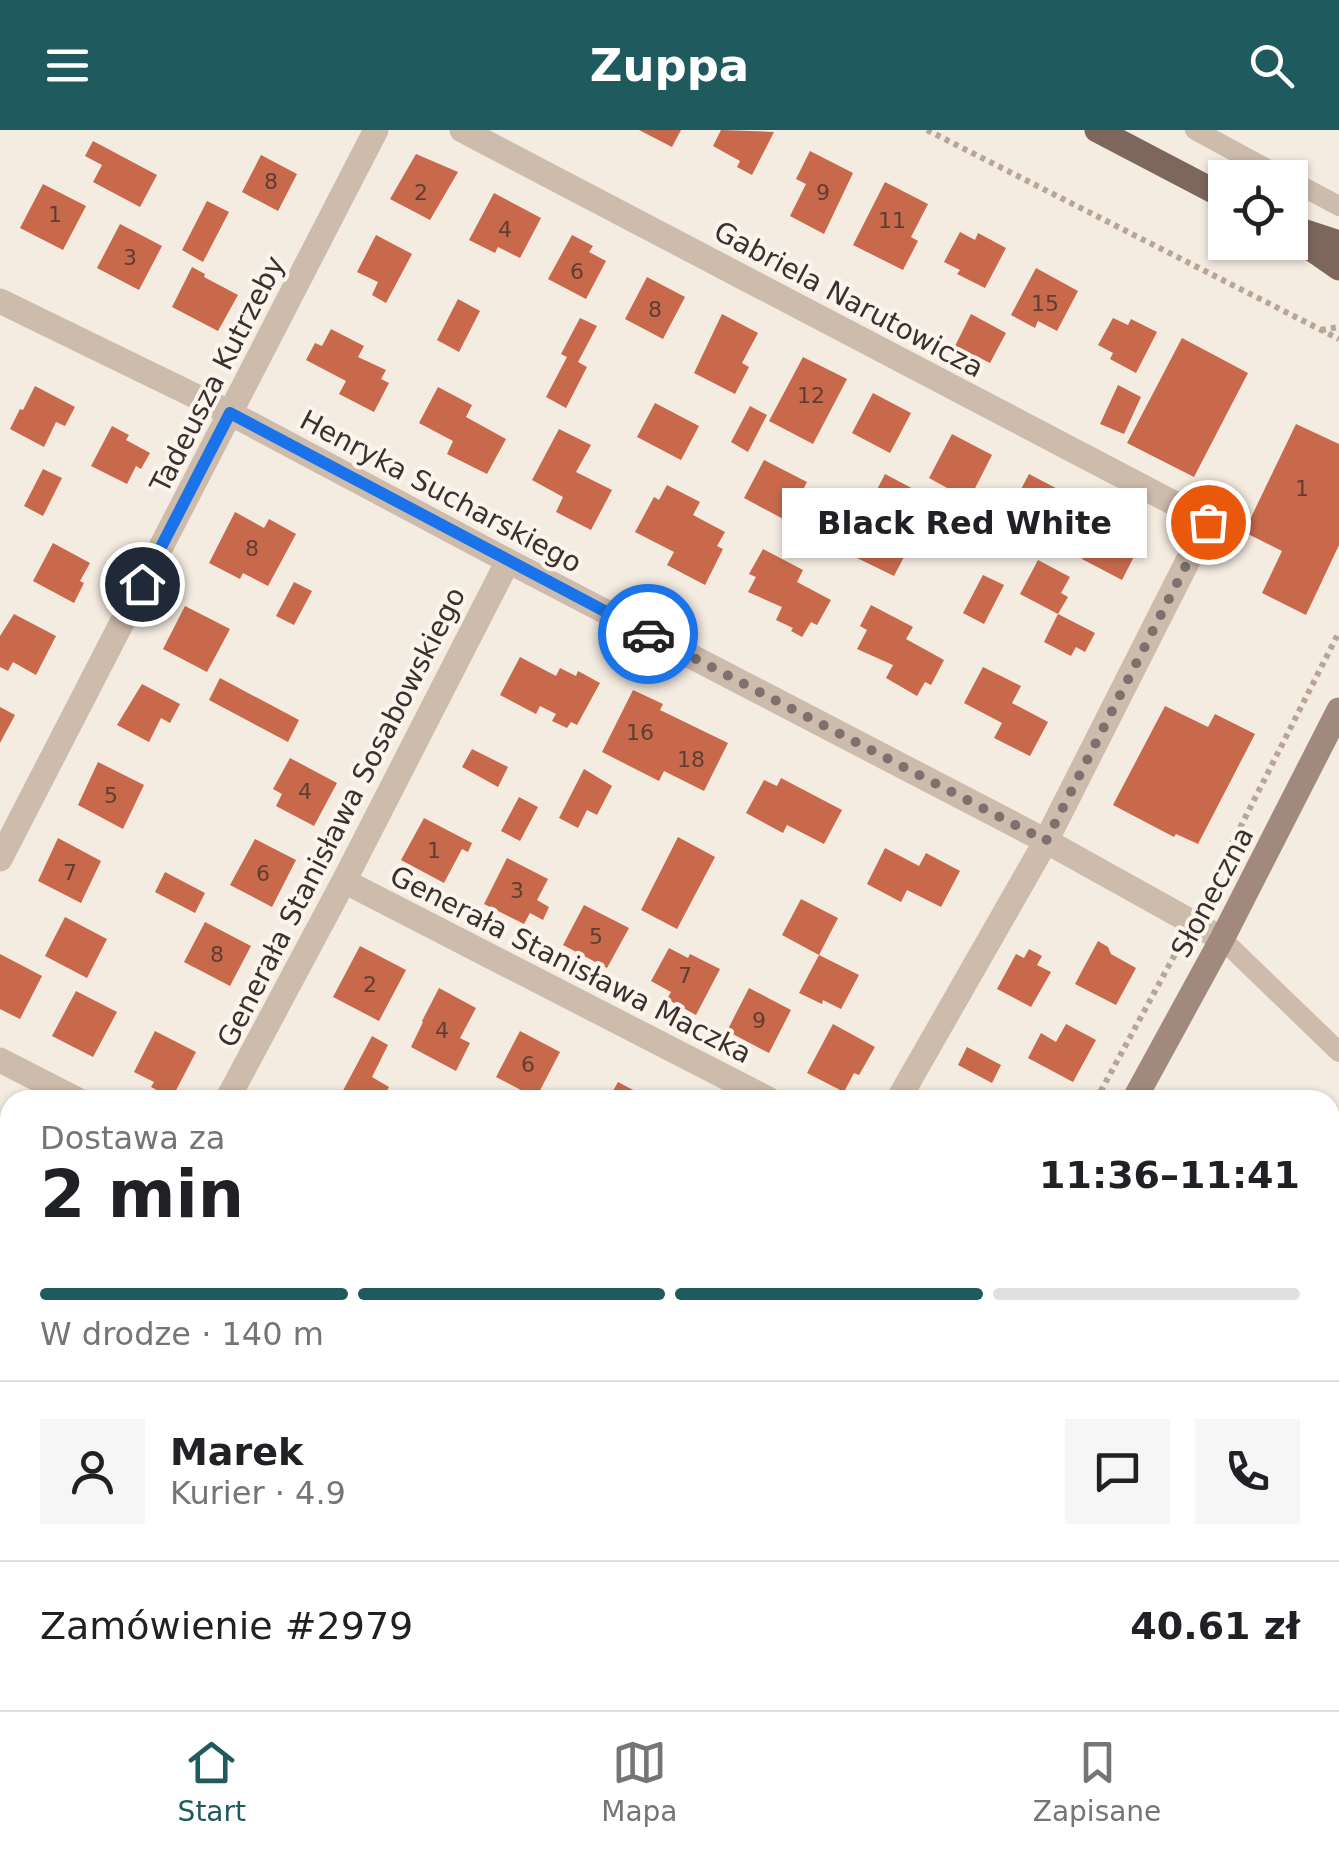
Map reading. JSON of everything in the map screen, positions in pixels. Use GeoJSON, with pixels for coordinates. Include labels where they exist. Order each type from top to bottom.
{"type":"FeatureCollection","features":[{"type":"Feature","properties":{"kind":"main road"},"geometry":{"type":"LineString","coordinates":[[1098,130],[1208,188]]}},
{"type":"Feature","properties":{"kind":"main road"},"geometry":{"type":"LineString","coordinates":[[1308,235],[1339,243]]}},
{"type":"Feature","properties":{"kind":"main road"},"geometry":{"type":"LineString","coordinates":[[1308,244],[1339,268]]}},
{"type":"Feature","properties":{"kind":"street","name":"Tadeusza Kutrzeby"},"geometry":{"type":"LineString","coordinates":[[0,859],[376,130]]}},
{"type":"Feature","properties":{"kind":"street","name":"Gabriela Narutowicza"},"geometry":{"type":"LineString","coordinates":[[462,130],[1208,522],[1046,841]]}},
{"type":"Feature","properties":{"kind":"street","name":"Henryka Sucharskiego"},"geometry":{"type":"LineString","coordinates":[[0,301],[230,413],[1046,841],[1222,939]]}},
{"type":"Feature","properties":{"kind":"street","name":"Generała Stanisława Sosabowskiego"},"geometry":{"type":"LineString","coordinates":[[232,1090],[508,561]]}},
{"type":"Feature","properties":{"kind":"street","name":"Słoneczna"},"geometry":{"type":"LineString","coordinates":[[1139,1090],[1339,710]]}},
{"type":"Feature","properties":{"kind":"street"},"geometry":{"type":"LineString","coordinates":[[904,1090],[1046,841]]}},
{"type":"Feature","properties":{"kind":"street","name":"Generała Stanisława Maczka"},"geometry":{"type":"LineString","coordinates":[[344,880],[751,1090]]}},
{"type":"Feature","properties":{"kind":"street"},"geometry":{"type":"LineString","coordinates":[[0,1060],[58,1090]]}},
{"type":"Feature","properties":{"kind":"lane"},"geometry":{"type":"LineString","coordinates":[[1194,130],[1251,160]]}},
{"type":"Feature","properties":{"kind":"lane"},"geometry":{"type":"LineString","coordinates":[[1308,190],[1339,206]]}},
{"type":"Feature","properties":{"kind":"lane"},"geometry":{"type":"LineString","coordinates":[[1222,939],[1339,1052]]}},
{"type":"Feature","properties":{"kind":"path"},"geometry":{"type":"LineString","coordinates":[[927,130],[1339,339]]}},
{"type":"Feature","properties":{"kind":"path"},"geometry":{"type":"LineString","coordinates":[[1321,330],[1339,326]]}},
{"type":"Feature","properties":{"kind":"path"},"geometry":{"type":"LineString","coordinates":[[1101,1090],[1192,922],[1339,632]]}},
{"type":"Feature","properties":{"kind":"building"},"geometry":{"type":"Polygon","coordinates":[[[639,130],[681,130],[672,147],[639,130]]]}},
{"type":"Feature","properties":{"kind":"building"},"geometry":{"type":"Polygon","coordinates":[[[721,130],[774,132],[752,175],[737,167],[740,161],[713,146],[721,130]]]}},
{"type":"Feature","properties":{"kind":"building"},"geometry":{"type":"Polygon","coordinates":[[[93,141],[157,175],[140,207],[93,182],[102,165],[85,156],[93,141]]]}},
{"type":"Feature","properties":{"kind":"building"},"geometry":{"type":"Polygon","coordinates":[[[810,151],[853,173],[824,234],[790,216],[806,184],[796,179],[810,151]]]}},
{"type":"Feature","properties":{"kind":"building"},"geometry":{"type":"Polygon","coordinates":[[[416,154],[458,172],[430,220],[390,199],[416,154]]]}},
{"type":"Feature","properties":{"kind":"building"},"geometry":{"type":"Polygon","coordinates":[[[261,155],[297,174],[278,211],[242,192],[261,155]]]}},
{"type":"Feature","properties":{"kind":"building"},"geometry":{"type":"Polygon","coordinates":[[[885,182],[928,204],[911,237],[918,241],[903,270],[853,245],[885,182]]]}},
{"type":"Feature","properties":{"kind":"building"},"geometry":{"type":"Polygon","coordinates":[[[43,184],[86,206],[63,250],[20,228],[43,184]]]}},
{"type":"Feature","properties":{"kind":"building"},"geometry":{"type":"Polygon","coordinates":[[[494,193],[541,218],[520,258],[498,247],[495,253],[469,240],[494,193]]]}},
{"type":"Feature","properties":{"kind":"building"},"geometry":{"type":"Polygon","coordinates":[[[207,201],[229,212],[203,262],[182,250],[207,201]]]}},
{"type":"Feature","properties":{"kind":"building"},"geometry":{"type":"Polygon","coordinates":[[[120,224],[162,246],[139,290],[97,268],[120,224]]]}},
{"type":"Feature","properties":{"kind":"building"},"geometry":{"type":"Polygon","coordinates":[[[960,232],[975,240],[978,233],[1006,248],[985,288],[957,274],[960,270],[944,262],[960,232]]]}},
{"type":"Feature","properties":{"kind":"building"},"geometry":{"type":"Polygon","coordinates":[[[376,235],[412,254],[386,303],[372,295],[378,282],[357,272],[376,235]]]}},
{"type":"Feature","properties":{"kind":"building"},"geometry":{"type":"Polygon","coordinates":[[[572,235],[593,246],[589,252],[606,261],[586,299],[548,279],[572,235]]]}},
{"type":"Feature","properties":{"kind":"building"},"geometry":{"type":"Polygon","coordinates":[[[192,267],[238,295],[218,331],[172,307],[192,267]]]}},
{"type":"Feature","properties":{"kind":"building"},"geometry":{"type":"Polygon","coordinates":[[[1036,268],[1078,291],[1057,331],[1038,321],[1035,328],[1011,315],[1036,268]]]}},
{"type":"Feature","properties":{"kind":"building"},"geometry":{"type":"Polygon","coordinates":[[[647,277],[685,297],[663,339],[625,319],[647,277]]]}},
{"type":"Feature","properties":{"kind":"building"},"geometry":{"type":"Polygon","coordinates":[[[458,299],[480,311],[459,352],[437,340],[458,299]]]}},
{"type":"Feature","properties":{"kind":"building"},"geometry":{"type":"Polygon","coordinates":[[[722,314],[758,333],[742,363],[749,367],[735,394],[694,373],[722,314]]]}},
{"type":"Feature","properties":{"kind":"building"},"geometry":{"type":"Polygon","coordinates":[[[971,314],[1006,333],[990,363],[954,348],[971,314]]]}},
{"type":"Feature","properties":{"kind":"building"},"geometry":{"type":"Polygon","coordinates":[[[580,318],[597,326],[578,362],[587,367],[566,408],[546,397],[567,357],[561,354],[580,318]]]}},
{"type":"Feature","properties":{"kind":"building"},"geometry":{"type":"Polygon","coordinates":[[[1113,318],[1128,325],[1131,319],[1157,332],[1136,373],[1110,359],[1113,353],[1098,345],[1113,318]]]}},
{"type":"Feature","properties":{"kind":"building"},"geometry":{"type":"Polygon","coordinates":[[[331,329],[364,346],[358,357],[386,370],[381,379],[389,383],[374,412],[339,394],[346,381],[306,360],[315,343],[322,346],[331,329]]]}},
{"type":"Feature","properties":{"kind":"building"},"geometry":{"type":"Polygon","coordinates":[[[1182,338],[1248,373],[1194,477],[1127,443],[1182,338]]]}},
{"type":"Feature","properties":{"kind":"building"},"geometry":{"type":"Polygon","coordinates":[[[803,357],[847,379],[813,444],[769,421],[803,357]]]}},
{"type":"Feature","properties":{"kind":"building"},"geometry":{"type":"Polygon","coordinates":[[[1118,385],[1141,397],[1124,434],[1100,424],[1118,385]]]}},
{"type":"Feature","properties":{"kind":"building"},"geometry":{"type":"Polygon","coordinates":[[[35,386],[75,407],[65,426],[56,422],[44,447],[10,429],[35,386]]]}},
{"type":"Feature","properties":{"kind":"building"},"geometry":{"type":"Polygon","coordinates":[[[438,387],[472,405],[466,417],[506,439],[487,474],[447,454],[453,441],[419,423],[438,387]]]}},
{"type":"Feature","properties":{"kind":"building"},"geometry":{"type":"Polygon","coordinates":[[[873,393],[911,413],[890,453],[852,433],[873,393]]]}},
{"type":"Feature","properties":{"kind":"building"},"geometry":{"type":"Polygon","coordinates":[[[655,403],[699,426],[681,460],[637,437],[655,403]]]}},
{"type":"Feature","properties":{"kind":"building"},"geometry":{"type":"Polygon","coordinates":[[[750,406],[767,415],[748,452],[731,442],[750,406]]]}},
{"type":"Feature","properties":{"kind":"building"},"geometry":{"type":"Polygon","coordinates":[[[1296,424],[1339,444],[1339,545],[1306,615],[1262,593],[1282,551],[1244,532],[1296,424]]]}},
{"type":"Feature","properties":{"kind":"building"},"geometry":{"type":"Polygon","coordinates":[[[112,426],[129,435],[126,440],[150,453],[141,469],[136,466],[127,484],[91,466],[112,426]]]}},
{"type":"Feature","properties":{"kind":"building"},"geometry":{"type":"Polygon","coordinates":[[[559,429],[591,445],[576,472],[612,490],[591,530],[556,512],[563,497],[532,480],[559,429]]]}},
{"type":"Feature","properties":{"kind":"building"},"geometry":{"type":"Polygon","coordinates":[[[952,434],[992,455],[969,500],[929,478],[952,434]]]}},
{"type":"Feature","properties":{"kind":"building"},"geometry":{"type":"Polygon","coordinates":[[[764,460],[807,482],[787,521],[744,498],[764,460]]]}},
{"type":"Feature","properties":{"kind":"building"},"geometry":{"type":"Polygon","coordinates":[[[43,469],[62,478],[43,516],[24,506],[43,469]]]}},
{"type":"Feature","properties":{"kind":"building"},"geometry":{"type":"Polygon","coordinates":[[[885,474],[921,493],[901,532],[914,538],[894,576],[855,557],[876,518],[865,513],[885,474]]]}},
{"type":"Feature","properties":{"kind":"building"},"geometry":{"type":"Polygon","coordinates":[[[1029,474],[1071,496],[1047,543],[1004,521],[1029,474]]]}},
{"type":"Feature","properties":{"kind":"building"},"geometry":{"type":"Polygon","coordinates":[[[667,485],[700,502],[693,515],[725,532],[717,546],[723,549],[705,585],[667,565],[674,552],[635,532],[654,497],[659,500],[667,485]]]}},
{"type":"Feature","properties":{"kind":"building"},"geometry":{"type":"Polygon","coordinates":[[[235,512],[264,528],[269,519],[296,534],[268,586],[243,573],[240,579],[209,563],[235,512]]]}},
{"type":"Feature","properties":{"kind":"building"},"geometry":{"type":"Polygon","coordinates":[[[1105,514],[1145,535],[1122,580],[1082,559],[1105,514]]]}},
{"type":"Feature","properties":{"kind":"building"},"geometry":{"type":"Polygon","coordinates":[[[53,543],[90,563],[74,603],[33,581],[53,543]]]}},
{"type":"Feature","properties":{"kind":"building"},"geometry":{"type":"Polygon","coordinates":[[[763,549],[803,570],[797,582],[831,600],[817,625],[811,622],[802,637],[776,620],[782,607],[748,592],[756,577],[749,574],[763,549]]]}},
{"type":"Feature","properties":{"kind":"building"},"geometry":{"type":"Polygon","coordinates":[[[1038,560],[1070,577],[1061,593],[1068,597],[1058,614],[1020,594],[1038,560]]]}},
{"type":"Feature","properties":{"kind":"building"},"geometry":{"type":"Polygon","coordinates":[[[983,575],[1004,585],[984,624],[963,613],[983,575]]]}},
{"type":"Feature","properties":{"kind":"building"},"geometry":{"type":"Polygon","coordinates":[[[294,582],[312,591],[294,625],[276,616],[294,582]]]}},
{"type":"Feature","properties":{"kind":"building"},"geometry":{"type":"Polygon","coordinates":[[[871,605],[913,627],[906,639],[944,660],[931,685],[925,682],[917,696],[886,678],[893,665],[857,649],[867,630],[860,626],[871,605]]]}},
{"type":"Feature","properties":{"kind":"building"},"geometry":{"type":"Polygon","coordinates":[[[185,606],[230,629],[207,672],[163,649],[185,606]]]}},
{"type":"Feature","properties":{"kind":"building"},"geometry":{"type":"Polygon","coordinates":[[[14,614],[56,636],[36,675],[13,662],[8,671],[0,667],[0,636],[14,614]]]}},
{"type":"Feature","properties":{"kind":"building"},"geometry":{"type":"Polygon","coordinates":[[[1058,614],[1095,633],[1085,652],[1076,647],[1071,656],[1044,642],[1058,614]]]}},
{"type":"Feature","properties":{"kind":"building"},"geometry":{"type":"Polygon","coordinates":[[[520,657],[556,676],[560,668],[576,676],[578,671],[600,683],[577,725],[571,722],[567,728],[552,721],[556,714],[540,706],[536,714],[500,695],[520,657]]]}},
{"type":"Feature","properties":{"kind":"building"},"geometry":{"type":"Polygon","coordinates":[[[983,667],[1021,686],[1012,703],[1048,722],[1030,756],[994,738],[1002,723],[964,703],[983,667]]]}},
{"type":"Feature","properties":{"kind":"building"},"geometry":{"type":"Polygon","coordinates":[[[220,678],[299,720],[288,742],[209,700],[220,678]]]}},
{"type":"Feature","properties":{"kind":"building"},"geometry":{"type":"Polygon","coordinates":[[[142,684],[180,704],[170,723],[161,718],[149,742],[117,725],[142,684]]]}},
{"type":"Feature","properties":{"kind":"building"},"geometry":{"type":"Polygon","coordinates":[[[633,690],[663,704],[660,710],[728,743],[704,791],[664,771],[659,781],[602,752],[633,690]]]}},
{"type":"Feature","properties":{"kind":"building"},"geometry":{"type":"Polygon","coordinates":[[[1165,706],[1208,727],[1215,714],[1255,734],[1198,844],[1176,834],[1174,837],[1113,805],[1165,706]]]}},
{"type":"Feature","properties":{"kind":"building"},"geometry":{"type":"Polygon","coordinates":[[[0,707],[15,715],[0,743],[0,707]]]}},
{"type":"Feature","properties":{"kind":"building"},"geometry":{"type":"Polygon","coordinates":[[[472,749],[508,767],[498,787],[462,767],[472,749]]]}},
{"type":"Feature","properties":{"kind":"building"},"geometry":{"type":"Polygon","coordinates":[[[290,758],[337,783],[314,826],[276,806],[282,794],[273,789],[290,758]]]}},
{"type":"Feature","properties":{"kind":"building"},"geometry":{"type":"Polygon","coordinates":[[[98,762],[144,785],[123,829],[78,805],[98,762]]]}},
{"type":"Feature","properties":{"kind":"building"},"geometry":{"type":"Polygon","coordinates":[[[584,769],[612,786],[597,815],[587,810],[578,828],[559,818],[584,769]]]}},
{"type":"Feature","properties":{"kind":"building"},"geometry":{"type":"Polygon","coordinates":[[[781,778],[842,810],[824,844],[787,825],[783,833],[746,813],[764,780],[777,786],[781,778]]]}},
{"type":"Feature","properties":{"kind":"building"},"geometry":{"type":"Polygon","coordinates":[[[519,797],[538,807],[520,841],[501,831],[519,797]]]}},
{"type":"Feature","properties":{"kind":"building"},"geometry":{"type":"Polygon","coordinates":[[[424,818],[472,843],[468,852],[462,849],[444,883],[401,860],[424,818]]]}},
{"type":"Feature","properties":{"kind":"building"},"geometry":{"type":"Polygon","coordinates":[[[678,837],[715,857],[677,929],[641,910],[678,837]]]}},
{"type":"Feature","properties":{"kind":"building"},"geometry":{"type":"Polygon","coordinates":[[[58,838],[101,861],[81,903],[38,881],[58,838]]]}},
{"type":"Feature","properties":{"kind":"building"},"geometry":{"type":"Polygon","coordinates":[[[255,839],[296,860],[272,907],[230,885],[255,839]]]}},
{"type":"Feature","properties":{"kind":"building"},"geometry":{"type":"Polygon","coordinates":[[[885,848],[919,866],[926,853],[960,871],[941,907],[907,890],[901,902],[867,884],[885,848]]]}},
{"type":"Feature","properties":{"kind":"building"},"geometry":{"type":"Polygon","coordinates":[[[507,858],[548,879],[537,900],[549,907],[543,920],[530,913],[524,924],[484,904],[507,858]]]}},
{"type":"Feature","properties":{"kind":"building"},"geometry":{"type":"Polygon","coordinates":[[[165,872],[205,893],[195,913],[155,892],[165,872]]]}},
{"type":"Feature","properties":{"kind":"building"},"geometry":{"type":"Polygon","coordinates":[[[801,899],[838,918],[819,955],[782,935],[801,899]]]}},
{"type":"Feature","properties":{"kind":"building"},"geometry":{"type":"Polygon","coordinates":[[[584,905],[629,928],[607,968],[563,945],[584,905]]]}},
{"type":"Feature","properties":{"kind":"building"},"geometry":{"type":"Polygon","coordinates":[[[65,917],[107,939],[87,978],[45,956],[65,917]]]}},
{"type":"Feature","properties":{"kind":"building"},"geometry":{"type":"Polygon","coordinates":[[[205,922],[251,946],[230,986],[184,962],[205,922]]]}},
{"type":"Feature","properties":{"kind":"building"},"geometry":{"type":"Polygon","coordinates":[[[1098,941],[1111,954],[1136,968],[1116,1005],[1075,984],[1098,941]]]}},
{"type":"Feature","properties":{"kind":"building"},"geometry":{"type":"Polygon","coordinates":[[[360,946],[406,970],[379,1021],[333,997],[360,946]]]}},
{"type":"Feature","properties":{"kind":"building"},"geometry":{"type":"Polygon","coordinates":[[[669,948],[720,969],[696,1015],[667,999],[671,992],[651,981],[669,948]]]}},
{"type":"Feature","properties":{"kind":"building"},"geometry":{"type":"Polygon","coordinates":[[[1029,949],[1042,956],[1037,965],[1051,972],[1031,1007],[997,989],[1016,954],[1024,958],[1029,949]]]}},
{"type":"Feature","properties":{"kind":"building"},"geometry":{"type":"Polygon","coordinates":[[[0,954],[42,976],[20,1019],[0,1009],[0,954]]]}},
{"type":"Feature","properties":{"kind":"building"},"geometry":{"type":"Polygon","coordinates":[[[819,955],[859,975],[841,1009],[799,993],[819,955]]]}},
{"type":"Feature","properties":{"kind":"building"},"geometry":{"type":"Polygon","coordinates":[[[439,988],[476,1008],[460,1038],[470,1043],[456,1071],[411,1047],[439,988]]]}},
{"type":"Feature","properties":{"kind":"building"},"geometry":{"type":"Polygon","coordinates":[[[749,988],[791,1010],[769,1053],[727,1031],[749,988]]]}},
{"type":"Feature","properties":{"kind":"building"},"geometry":{"type":"Polygon","coordinates":[[[76,991],[117,1012],[93,1057],[52,1036],[76,991]]]}},
{"type":"Feature","properties":{"kind":"building"},"geometry":{"type":"Polygon","coordinates":[[[833,1024],[875,1047],[845,1090],[807,1073],[833,1024]]]}},
{"type":"Feature","properties":{"kind":"building"},"geometry":{"type":"Polygon","coordinates":[[[1066,1024],[1096,1040],[1073,1082],[1028,1058],[1041,1033],[1056,1042],[1066,1024]]]}},
{"type":"Feature","properties":{"kind":"building"},"geometry":{"type":"Polygon","coordinates":[[[155,1031],[196,1052],[176,1090],[157,1090],[151,1087],[154,1082],[134,1072],[155,1031]]]}},
{"type":"Feature","properties":{"kind":"building"},"geometry":{"type":"Polygon","coordinates":[[[520,1031],[560,1052],[540,1090],[521,1090],[496,1077],[520,1031]]]}},
{"type":"Feature","properties":{"kind":"building"},"geometry":{"type":"Polygon","coordinates":[[[372,1036],[388,1045],[372,1077],[389,1087],[387,1090],[343,1090],[372,1036]]]}},
{"type":"Feature","properties":{"kind":"building"},"geometry":{"type":"Polygon","coordinates":[[[967,1047],[1001,1065],[992,1083],[958,1065],[967,1047]]]}},
{"type":"Feature","properties":{"kind":"building"},"geometry":{"type":"Polygon","coordinates":[[[618,1082],[633,1090],[614,1090],[618,1082]]]}},
{"type":"Feature","properties":{"kind":"way so far"},"geometry":{"type":"LineString","coordinates":[[648,634],[1046,841],[1208,522]]}},
{"type":"Feature","properties":{"kind":"place","name":"Black Red White"},"geometry":{"type":"Point","coordinates":[1208,522]}},
{"type":"Feature","properties":{"kind":"route"},"geometry":{"type":"LineString","coordinates":[[142,584],[230,413],[648,634]]}}]}
